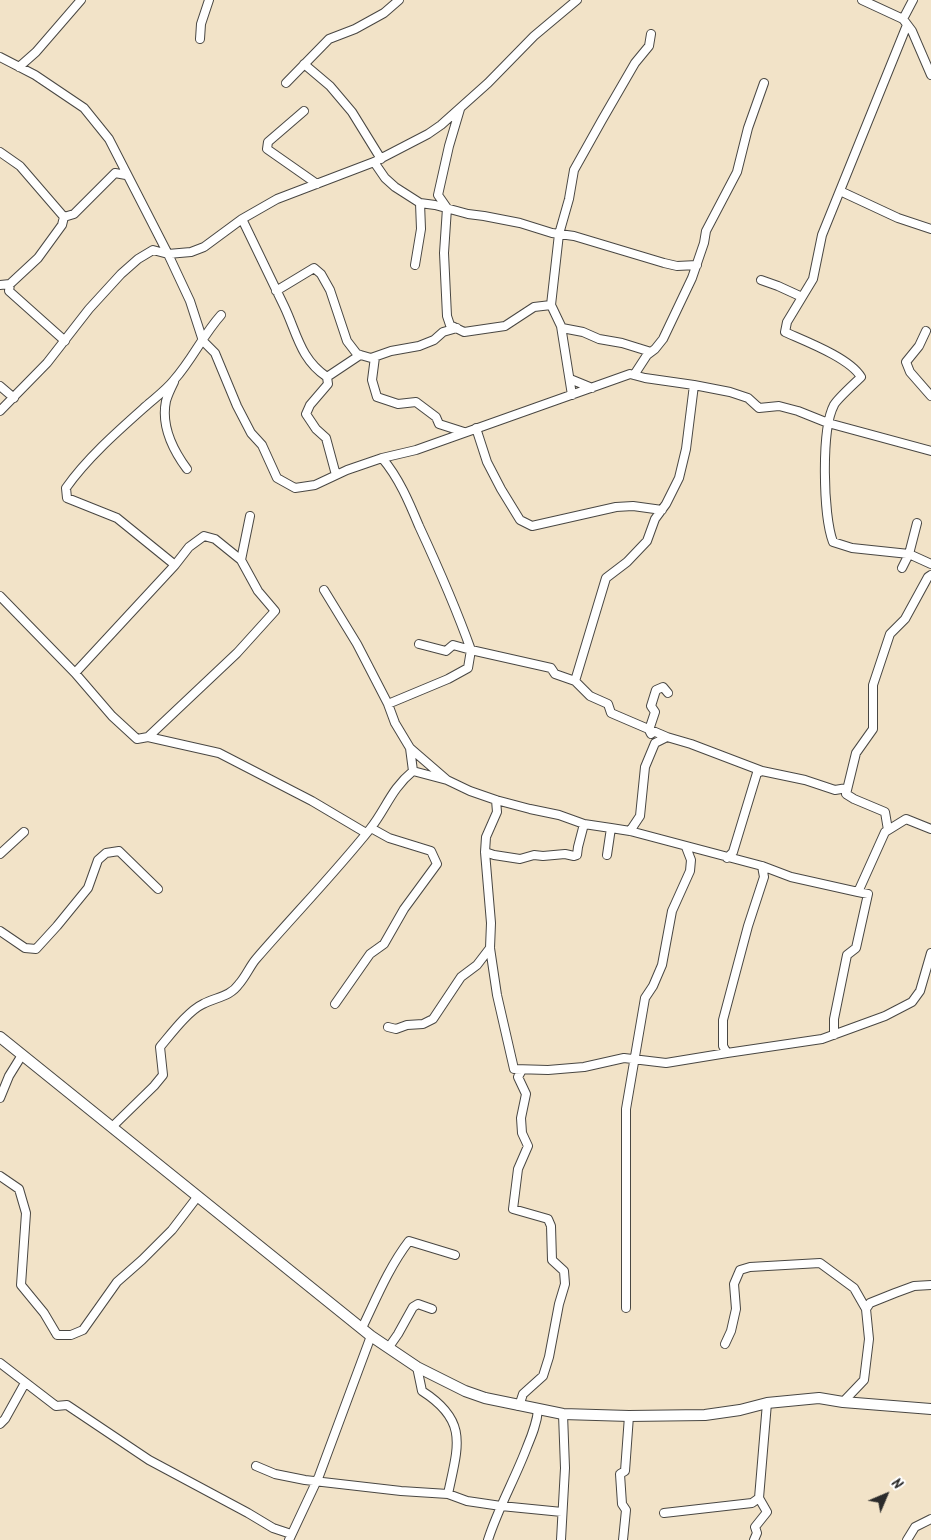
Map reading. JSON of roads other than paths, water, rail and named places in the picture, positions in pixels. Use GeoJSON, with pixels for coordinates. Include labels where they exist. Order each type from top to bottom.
{"type":"FeatureCollection","features":[{"type":"Feature","properties":{"kind":"street"},"geometry":{"type":"LineString","coordinates":[[19,67],[36,52],[81,0]]}},
{"type":"Feature","properties":{"kind":"street"},"geometry":{"type":"LineString","coordinates":[[200,39],[201,24],[209,0]]}},
{"type":"Feature","properties":{"kind":"street"},"geometry":{"type":"LineString","coordinates":[[286,82],[329,40],[355,29],[384,13],[399,0]]}},
{"type":"Feature","properties":{"kind":"street"},"geometry":{"type":"LineString","coordinates":[[0,412],[47,363],[90,309],[132,263],[153,250],[168,254],[192,252],[204,247],[242,219],[277,199],[410,145],[435,130],[488,83],[534,36],[577,0]]}},
{"type":"Feature","properties":{"kind":"street"},"geometry":{"type":"LineString","coordinates":[[862,0],[905,22],[912,31],[931,75]]}},
{"type":"Feature","properties":{"kind":"street"},"geometry":{"type":"LineString","coordinates":[[913,0],[822,235],[813,279],[787,322],[784,332],[813,344],[849,364],[861,377],[835,403],[828,423],[825,492],[828,529],[833,542],[852,548],[909,554],[931,564]]}},
{"type":"Feature","properties":{"kind":"street"},"geometry":{"type":"LineString","coordinates":[[572,395],[562,328],[551,305],[559,234],[569,199],[574,170],[636,63],[649,46],[651,34]]}},
{"type":"Feature","properties":{"kind":"street"},"geometry":{"type":"LineString","coordinates":[[0,57],[35,75],[84,108],[109,140],[168,254],[190,301],[203,340],[214,353],[251,433],[262,444],[277,478],[296,488],[316,485],[336,475],[382,458],[416,450],[630,374],[694,385],[748,398],[759,408],[779,406],[798,411],[828,423],[931,451]]}},
{"type":"Feature","properties":{"kind":"street"},"geometry":{"type":"LineString","coordinates":[[304,64],[330,86],[352,112],[385,178],[420,203],[574,236],[664,264],[677,266],[696,265]]}},
{"type":"Feature","properties":{"kind":"street"},"geometry":{"type":"LineString","coordinates":[[634,375],[647,355],[663,339],[692,278],[711,219],[737,172],[748,128],[764,83]]}},
{"type":"Feature","properties":{"kind":"street"},"geometry":{"type":"LineString","coordinates":[[460,108],[438,195],[446,208],[444,253],[447,316],[450,325],[464,332],[505,326],[534,308],[551,305]]}},
{"type":"Feature","properties":{"kind":"street"},"geometry":{"type":"LineString","coordinates":[[304,111],[268,142],[266,149],[292,165],[317,184]]}},
{"type":"Feature","properties":{"kind":"street"},"geometry":{"type":"LineString","coordinates":[[0,152],[20,166],[64,217]]}},
{"type":"Feature","properties":{"kind":"street"},"geometry":{"type":"LineString","coordinates":[[64,217],[74,214],[115,172],[126,175]]}},
{"type":"Feature","properties":{"kind":"street"},"geometry":{"type":"LineString","coordinates":[[840,191],[898,218],[931,229]]}},
{"type":"Feature","properties":{"kind":"street"},"geometry":{"type":"LineString","coordinates":[[415,265],[421,229],[420,203]]}},
{"type":"Feature","properties":{"kind":"street"},"geometry":{"type":"LineString","coordinates":[[10,288],[38,258],[62,225],[64,217]]}},
{"type":"Feature","properties":{"kind":"street"},"geometry":{"type":"LineString","coordinates":[[242,219],[302,350],[316,370],[327,377],[328,384],[310,405],[306,414],[316,429],[326,438],[336,475]]}},
{"type":"Feature","properties":{"kind":"street"},"geometry":{"type":"LineString","coordinates":[[276,290],[314,268],[321,274],[330,290],[347,341],[357,354],[371,358],[391,351],[419,346],[434,340],[443,332],[457,328]]}},
{"type":"Feature","properties":{"kind":"street"},"geometry":{"type":"LineString","coordinates":[[760,280],[802,297]]}},
{"type":"Feature","properties":{"kind":"street"},"geometry":{"type":"LineString","coordinates":[[1,285],[10,288],[65,342]]}},
{"type":"Feature","properties":{"kind":"street"},"geometry":{"type":"LineString","coordinates":[[187,468],[170,440],[165,416],[166,401],[175,380],[221,315]]}},
{"type":"Feature","properties":{"kind":"street"},"geometry":{"type":"LineString","coordinates":[[562,328],[583,332],[599,339],[622,343],[652,352]]}},
{"type":"Feature","properties":{"kind":"street"},"geometry":{"type":"LineString","coordinates":[[926,331],[919,346],[906,362],[910,372],[931,396]]}},
{"type":"Feature","properties":{"kind":"street"},"geometry":{"type":"LineString","coordinates":[[327,377],[360,355]]}},
{"type":"Feature","properties":{"kind":"street"},"geometry":{"type":"LineString","coordinates":[[375,357],[372,380],[376,397],[398,404],[416,402],[436,417],[438,424],[464,432]]}},
{"type":"Feature","properties":{"kind":"street"},"geometry":{"type":"LineString","coordinates":[[570,378],[592,388]]}},
{"type":"Feature","properties":{"kind":"street"},"geometry":{"type":"LineString","coordinates":[[175,380],[128,422],[75,475],[66,488],[67,498],[117,518],[175,565]]}},
{"type":"Feature","properties":{"kind":"street"},"geometry":{"type":"LineString","coordinates":[[575,681],[606,578],[627,562],[648,541],[655,519],[679,478],[686,449],[694,385]]}},
{"type":"Feature","properties":{"kind":"street"},"geometry":{"type":"LineString","coordinates":[[0,386],[14,398]]}},
{"type":"Feature","properties":{"kind":"street"},"geometry":{"type":"LineString","coordinates":[[476,428],[487,462],[501,489],[520,520],[532,526],[616,507],[634,506],[662,510]]}},
{"type":"Feature","properties":{"kind":"street"},"geometry":{"type":"LineString","coordinates":[[382,458],[403,490],[442,573],[471,650],[468,668],[448,679],[388,704]]}},
{"type":"Feature","properties":{"kind":"street"},"geometry":{"type":"LineString","coordinates":[[241,560],[250,516]]}},
{"type":"Feature","properties":{"kind":"street"},"geometry":{"type":"LineString","coordinates":[[902,568],[909,554],[917,523]]}},
{"type":"Feature","properties":{"kind":"street"},"geometry":{"type":"LineString","coordinates":[[76,673],[175,565],[190,546],[204,536],[215,539],[241,560],[258,591],[275,611],[237,653],[148,736]]}},
{"type":"Feature","properties":{"kind":"street"},"geometry":{"type":"LineString","coordinates":[[888,830],[885,812],[854,800],[846,794],[847,788],[856,753],[873,729],[873,685],[890,634],[905,619],[928,577],[931,575]]}},
{"type":"Feature","properties":{"kind":"street"},"geometry":{"type":"LineString","coordinates":[[324,590],[357,644],[388,704],[395,723],[410,748],[447,780]]}},
{"type":"Feature","properties":{"kind":"street"},"geometry":{"type":"LineString","coordinates":[[0,596],[76,673],[112,716],[137,738],[148,736],[219,753],[369,831],[431,851],[437,864],[404,909],[384,944],[370,954],[335,1004]]}},
{"type":"Feature","properties":{"kind":"street"},"geometry":{"type":"LineString","coordinates":[[419,644],[446,651],[453,645],[551,668],[555,674],[575,681],[590,696],[608,704],[611,713],[667,737],[762,771],[805,780],[835,790],[847,788]]}},
{"type":"Feature","properties":{"kind":"street"},"geometry":{"type":"LineString","coordinates":[[630,831],[640,816],[645,767],[655,742],[650,730],[655,712],[651,706],[656,690],[663,687],[668,693]]}},
{"type":"Feature","properties":{"kind":"street"},"geometry":{"type":"LineString","coordinates":[[655,742],[667,737]]}},
{"type":"Feature","properties":{"kind":"street"},"geometry":{"type":"LineString","coordinates":[[410,748],[412,771]]}},
{"type":"Feature","properties":{"kind":"street"},"geometry":{"type":"LineString","coordinates":[[113,1126],[163,1075],[160,1047],[194,1010],[203,1004],[222,998],[238,986],[255,960],[369,831],[388,798],[412,771]]}},
{"type":"Feature","properties":{"kind":"street"},"geometry":{"type":"LineString","coordinates":[[412,771],[447,780],[496,800],[559,815],[584,824],[630,831],[762,866],[791,877],[868,894],[856,948],[847,955],[834,1019],[834,1035]]}},
{"type":"Feature","properties":{"kind":"street"},"geometry":{"type":"LineString","coordinates":[[727,858],[733,852],[757,773],[762,771]]}},
{"type":"Feature","properties":{"kind":"street"},"geometry":{"type":"LineString","coordinates":[[496,800],[497,812],[486,837],[485,852],[491,923],[490,948],[497,996],[514,1069],[584,1067],[624,1058],[666,1062],[822,1040],[886,1016],[912,1002],[920,991],[931,952]]}},
{"type":"Feature","properties":{"kind":"street"},"geometry":{"type":"LineString","coordinates":[[858,892],[885,832],[906,819],[931,829]]}},
{"type":"Feature","properties":{"kind":"street"},"geometry":{"type":"LineString","coordinates":[[485,852],[520,859],[534,855],[578,855],[578,847],[584,824]]}},
{"type":"Feature","properties":{"kind":"street"},"geometry":{"type":"LineString","coordinates":[[607,855],[611,828]]}},
{"type":"Feature","properties":{"kind":"street"},"geometry":{"type":"LineString","coordinates":[[0,854],[24,832]]}},
{"type":"Feature","properties":{"kind":"street"},"geometry":{"type":"LineString","coordinates":[[626,1308],[626,1109],[636,1060],[645,998],[662,966],[672,911],[690,871],[691,860],[686,847]]}},
{"type":"Feature","properties":{"kind":"street"},"geometry":{"type":"LineString","coordinates":[[0,931],[25,948],[36,949],[58,926],[88,888],[98,860],[106,853],[119,851],[158,889]]}},
{"type":"Feature","properties":{"kind":"street"},"geometry":{"type":"LineString","coordinates":[[727,1053],[722,1046],[723,1020],[748,926],[764,877],[762,866]]}},
{"type":"Feature","properties":{"kind":"street"},"geometry":{"type":"LineString","coordinates":[[388,1027],[396,1029],[407,1025],[423,1024],[433,1019],[461,977],[477,965],[490,948]]}},
{"type":"Feature","properties":{"kind":"street"},"geometry":{"type":"LineString","coordinates":[[0,1037],[113,1126],[371,1336],[417,1367],[485,1398],[563,1414],[629,1416],[705,1415],[740,1410],[767,1403],[819,1398],[843,1402],[931,1409]]}},
{"type":"Feature","properties":{"kind":"street"},"geometry":{"type":"LineString","coordinates":[[0,1098],[9,1076],[22,1055]]}},
{"type":"Feature","properties":{"kind":"street"},"geometry":{"type":"LineString","coordinates":[[519,1406],[523,1394],[543,1376],[549,1358],[559,1304],[565,1284],[564,1271],[552,1260],[551,1226],[548,1219],[513,1209],[518,1169],[528,1146],[522,1133],[520,1118],[526,1094],[518,1077],[522,1070]]}},
{"type":"Feature","properties":{"kind":"street"},"geometry":{"type":"LineString","coordinates":[[0,1176],[19,1189],[26,1213],[21,1285],[44,1313],[57,1336],[71,1335],[83,1330],[117,1282],[172,1230],[198,1196]]}},
{"type":"Feature","properties":{"kind":"street"},"geometry":{"type":"LineString","coordinates":[[362,1328],[402,1250],[409,1241],[455,1255]]}},
{"type":"Feature","properties":{"kind":"street"},"geometry":{"type":"LineString","coordinates":[[724,1344],[731,1331],[736,1309],[734,1284],[740,1270],[750,1267],[820,1263],[854,1288],[866,1309],[868,1339],[864,1380],[843,1402]]}},
{"type":"Feature","properties":{"kind":"street"},"geometry":{"type":"LineString","coordinates":[[866,1309],[870,1302],[895,1292],[914,1286],[931,1285]]}},
{"type":"Feature","properties":{"kind":"street"},"geometry":{"type":"LineString","coordinates":[[389,1347],[413,1307],[418,1304],[432,1309]]}},
{"type":"Feature","properties":{"kind":"street"},"geometry":{"type":"LineString","coordinates":[[0,1363],[56,1406],[67,1405],[149,1460],[290,1537],[317,1481],[371,1336]]}},
{"type":"Feature","properties":{"kind":"street"},"geometry":{"type":"LineString","coordinates":[[417,1367],[422,1391],[444,1408],[454,1425],[458,1442],[448,1494]]}},
{"type":"Feature","properties":{"kind":"street"},"geometry":{"type":"LineString","coordinates":[[0,1424],[5,1419],[25,1383]]}},
{"type":"Feature","properties":{"kind":"street"},"geometry":{"type":"LineString","coordinates":[[754,1540],[758,1532],[755,1527],[767,1512],[759,1498],[767,1403]]}},
{"type":"Feature","properties":{"kind":"street"},"geometry":{"type":"LineString","coordinates":[[488,1540],[532,1434],[538,1410]]}},
{"type":"Feature","properties":{"kind":"street"},"geometry":{"type":"LineString","coordinates":[[561,1540],[565,1468],[563,1414]]}},
{"type":"Feature","properties":{"kind":"street"},"geometry":{"type":"LineString","coordinates":[[623,1540],[626,1510],[622,1504],[620,1474],[625,1471],[629,1416]]}},
{"type":"Feature","properties":{"kind":"street"},"geometry":{"type":"LineString","coordinates":[[256,1466],[275,1474],[317,1481],[400,1491],[448,1494],[467,1501],[562,1512]]}},
{"type":"Feature","properties":{"kind":"street"},"geometry":{"type":"LineString","coordinates":[[664,1514],[752,1503],[759,1498]]}},
{"type":"Feature","properties":{"kind":"street"},"geometry":{"type":"LineString","coordinates":[[907,1540],[915,1527],[931,1519]]}}]}
